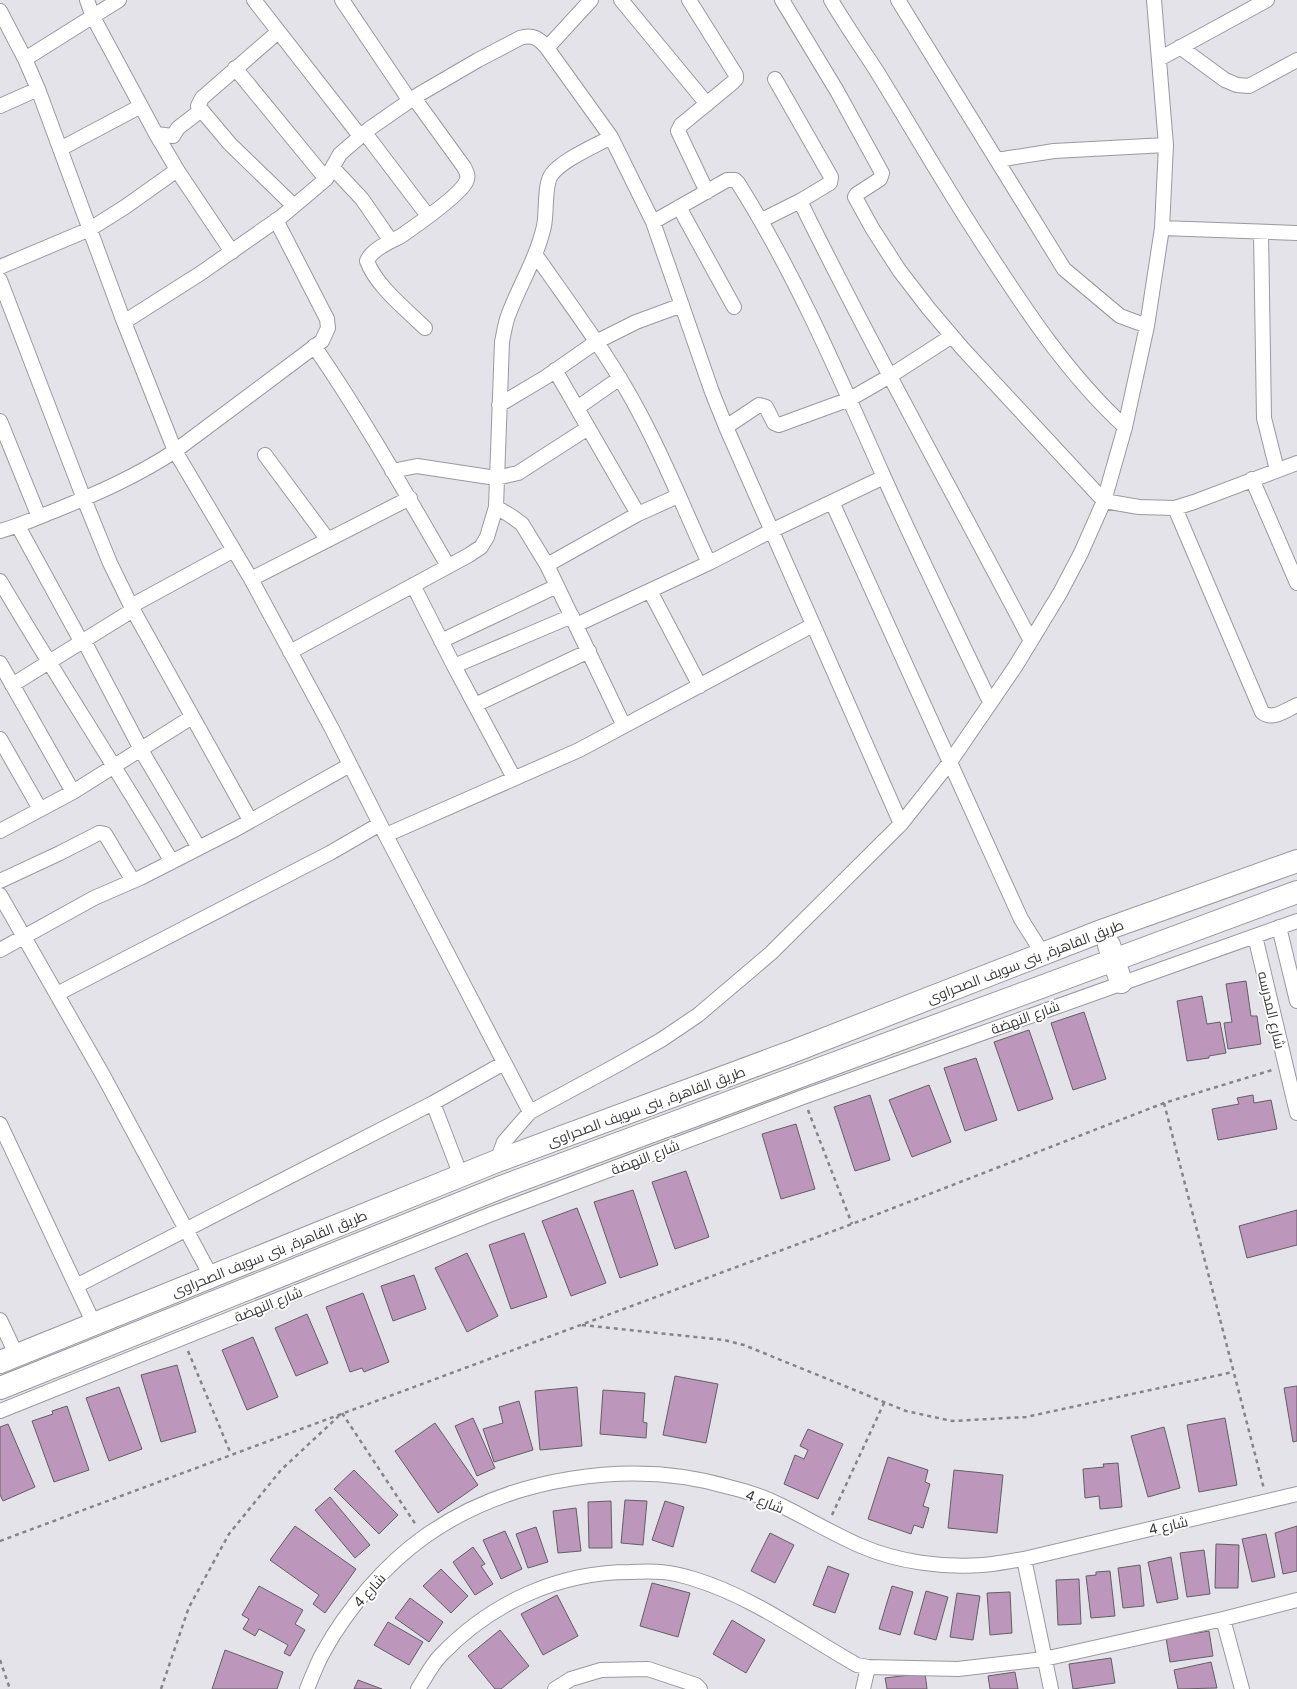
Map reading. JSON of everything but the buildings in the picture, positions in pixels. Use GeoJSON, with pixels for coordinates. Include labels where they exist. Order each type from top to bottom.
{"type":"FeatureCollection","features":[{"type":"Feature","properties":{"kind":"main road","name":"طريق القاهرة, بنى سويف الصحراوى"},"geometry":{"type":"LineString","coordinates":[[8,1359],[497,1161],[794,1051],[1104,930],[1297,861]]}},
{"type":"Feature","properties":{"kind":"main road","name":"طريق القاهرة, بنى سويف الصحراوى"},"geometry":{"type":"LineString","coordinates":[[0,1388],[504,1186],[1297,892]]}},
{"type":"Feature","properties":{"kind":"main road"},"geometry":{"type":"LineString","coordinates":[[1104,930],[1121,982]]}},
{"type":"Feature","properties":{"kind":"street"},"geometry":{"type":"LineString","coordinates":[[87,0],[93,17],[156,134],[177,170],[232,252]]}},
{"type":"Feature","properties":{"kind":"street"},"geometry":{"type":"LineString","coordinates":[[25,59],[119,0]]}},
{"type":"Feature","properties":{"kind":"street"},"geometry":{"type":"LineString","coordinates":[[254,0],[428,216]]}},
{"type":"Feature","properties":{"kind":"street"},"geometry":{"type":"LineString","coordinates":[[342,0],[412,100],[468,174],[465,184],[458,192],[428,216],[369,256],[368,263],[382,284],[425,328]]}},
{"type":"Feature","properties":{"kind":"street"},"geometry":{"type":"LineString","coordinates":[[547,48],[591,0]]}},
{"type":"Feature","properties":{"kind":"street"},"geometry":{"type":"LineString","coordinates":[[621,0],[707,104]]}},
{"type":"Feature","properties":{"kind":"street"},"geometry":{"type":"LineString","coordinates":[[689,0],[736,75],[736,79],[732,83],[681,125],[678,131],[707,192]]}},
{"type":"Feature","properties":{"kind":"street"},"geometry":{"type":"LineString","coordinates":[[782,0],[837,91],[882,173],[880,179],[857,194],[855,199],[899,270],[952,336],[1104,501],[1139,508],[1176,508],[1297,463]]}},
{"type":"Feature","properties":{"kind":"street"},"geometry":{"type":"LineString","coordinates":[[831,0],[875,68],[939,176],[1034,321],[1099,403],[1125,427]]}},
{"type":"Feature","properties":{"kind":"street"},"geometry":{"type":"LineString","coordinates":[[898,0],[1064,269],[1120,316],[1147,326]]}},
{"type":"Feature","properties":{"kind":"street"},"geometry":{"type":"LineString","coordinates":[[497,1161],[504,1142],[530,1112],[617,1066],[698,1015],[771,953],[901,824],[950,762],[1031,641],[1060,593],[1081,553],[1104,501],[1125,427],[1147,326],[1162,228],[1166,145],[1154,0]]}},
{"type":"Feature","properties":{"kind":"street"},"geometry":{"type":"LineString","coordinates":[[1159,59],[1268,0]]}},
{"type":"Feature","properties":{"kind":"street"},"geometry":{"type":"LineString","coordinates":[[1,17],[25,59],[38,89],[124,322],[175,451],[251,579],[350,764],[530,1112]]}},
{"type":"Feature","properties":{"kind":"street"},"geometry":{"type":"LineString","coordinates":[[278,32],[199,100],[198,106],[200,111],[230,144],[294,206]]}},
{"type":"Feature","properties":{"kind":"street"},"geometry":{"type":"LineString","coordinates":[[124,322],[232,252],[276,220],[330,173],[340,154],[363,134],[412,100],[478,60],[520,38],[526,36],[536,37],[547,48],[611,137],[653,222],[726,427],[901,824]]}},
{"type":"Feature","properties":{"kind":"street"},"geometry":{"type":"LineString","coordinates":[[1180,48],[1225,80],[1237,85],[1249,86],[1297,60]]}},
{"type":"Feature","properties":{"kind":"street"},"geometry":{"type":"LineString","coordinates":[[235,68],[330,173],[362,199],[391,241]]}},
{"type":"Feature","properties":{"kind":"street"},"geometry":{"type":"LineString","coordinates":[[762,220],[830,183],[831,177],[775,79]]}},
{"type":"Feature","properties":{"kind":"street"},"geometry":{"type":"LineString","coordinates":[[0,106],[38,89]]}},
{"type":"Feature","properties":{"kind":"street"},"geometry":{"type":"LineString","coordinates":[[60,149],[141,106]]}},
{"type":"Feature","properties":{"kind":"street"},"geometry":{"type":"LineString","coordinates":[[156,134],[173,136],[178,128],[200,111]]}},
{"type":"Feature","properties":{"kind":"street"},"geometry":{"type":"LineString","coordinates":[[290,652],[481,547],[493,522],[496,508],[502,342],[508,317],[535,254],[546,218],[547,183],[550,176],[560,166],[611,137]]}},
{"type":"Feature","properties":{"kind":"street"},"geometry":{"type":"LineString","coordinates":[[997,160],[1054,151],[1166,145]]}},
{"type":"Feature","properties":{"kind":"street"},"geometry":{"type":"LineString","coordinates":[[0,267],[90,229],[126,207],[177,170]]}},
{"type":"Feature","properties":{"kind":"street"},"geometry":{"type":"LineString","coordinates":[[653,222],[727,180],[738,182],[762,220],[810,315],[990,702]]}},
{"type":"Feature","properties":{"kind":"street"},"geometry":{"type":"LineString","coordinates":[[800,201],[874,348],[1031,641]]}},
{"type":"Feature","properties":{"kind":"street"},"geometry":{"type":"LineString","coordinates":[[679,207],[734,307]]}},
{"type":"Feature","properties":{"kind":"street"},"geometry":{"type":"LineString","coordinates":[[0,531],[18,526],[84,499],[152,466],[175,451],[322,341],[328,328],[327,319],[276,220]]}},
{"type":"Feature","properties":{"kind":"street"},"geometry":{"type":"LineString","coordinates":[[1162,228],[1297,233]]}},
{"type":"Feature","properties":{"kind":"street"},"geometry":{"type":"LineString","coordinates":[[1261,232],[1264,418],[1278,470]]}},
{"type":"Feature","properties":{"kind":"street"},"geometry":{"type":"LineString","coordinates":[[535,254],[620,378],[655,443],[709,563]]}},
{"type":"Feature","properties":{"kind":"street"},"geometry":{"type":"LineString","coordinates":[[0,280],[110,564],[132,608],[250,820]]}},
{"type":"Feature","properties":{"kind":"street"},"geometry":{"type":"LineString","coordinates":[[499,404],[555,370],[596,342],[636,322],[682,305]]}},
{"type":"Feature","properties":{"kind":"street"},"geometry":{"type":"LineString","coordinates":[[726,427],[759,405],[766,407],[774,423],[779,426],[850,399],[952,336]]}},
{"type":"Feature","properties":{"kind":"street"},"geometry":{"type":"LineString","coordinates":[[314,346],[341,385],[410,498],[448,566]]}},
{"type":"Feature","properties":{"kind":"street"},"geometry":{"type":"LineString","coordinates":[[555,370],[638,514]]}},
{"type":"Feature","properties":{"kind":"street"},"geometry":{"type":"LineString","coordinates":[[577,408],[620,378]]}},
{"type":"Feature","properties":{"kind":"street"},"geometry":{"type":"LineString","coordinates":[[0,421],[39,517]]}},
{"type":"Feature","properties":{"kind":"street"},"geometry":{"type":"LineString","coordinates":[[392,471],[417,466],[496,478],[518,473],[588,428]]}},
{"type":"Feature","properties":{"kind":"street"},"geometry":{"type":"LineString","coordinates":[[265,455],[328,540]]}},
{"type":"Feature","properties":{"kind":"street"},"geometry":{"type":"LineString","coordinates":[[454,666],[650,590],[884,477]]}},
{"type":"Feature","properties":{"kind":"street"},"geometry":{"type":"LineString","coordinates":[[1252,479],[1297,583]]}},
{"type":"Feature","properties":{"kind":"street"},"geometry":{"type":"LineString","coordinates":[[546,565],[638,514],[678,496]]}},
{"type":"Feature","properties":{"kind":"street"},"geometry":{"type":"LineString","coordinates":[[251,579],[410,498]]}},
{"type":"Feature","properties":{"kind":"street"},"geometry":{"type":"LineString","coordinates":[[832,502],[1021,920],[1043,954]]}},
{"type":"Feature","properties":{"kind":"street"},"geometry":{"type":"LineString","coordinates":[[496,508],[512,516],[522,524],[557,586],[624,726]]}},
{"type":"Feature","properties":{"kind":"street"},"geometry":{"type":"LineString","coordinates":[[1176,508],[1262,712],[1269,716],[1274,716],[1297,705]]}},
{"type":"Feature","properties":{"kind":"street"},"geometry":{"type":"LineString","coordinates":[[18,526],[142,750],[199,848]]}},
{"type":"Feature","properties":{"kind":"street"},"geometry":{"type":"LineString","coordinates":[[12,685],[83,642],[132,608],[234,550]]}},
{"type":"Feature","properties":{"kind":"street"},"geometry":{"type":"LineString","coordinates":[[0,581],[172,862]]}},
{"type":"Feature","properties":{"kind":"street"},"geometry":{"type":"LineString","coordinates":[[413,585],[514,778]]}},
{"type":"Feature","properties":{"kind":"street"},"geometry":{"type":"LineString","coordinates":[[441,641],[557,586]]}},
{"type":"Feature","properties":{"kind":"street"},"geometry":{"type":"LineString","coordinates":[[650,590],[700,686]]}},
{"type":"Feature","properties":{"kind":"street"},"geometry":{"type":"LineString","coordinates":[[57,994],[330,853],[383,829],[514,778],[579,750],[813,625]]}},
{"type":"Feature","properties":{"kind":"street"},"geometry":{"type":"LineString","coordinates":[[475,705],[589,652]]}},
{"type":"Feature","properties":{"kind":"street"},"geometry":{"type":"LineString","coordinates":[[0,663],[73,792]]}},
{"type":"Feature","properties":{"kind":"street"},"geometry":{"type":"LineString","coordinates":[[0,831],[73,792],[192,717]]}},
{"type":"Feature","properties":{"kind":"street"},"geometry":{"type":"LineString","coordinates":[[0,739],[40,809]]}},
{"type":"Feature","properties":{"kind":"street"},"geometry":{"type":"LineString","coordinates":[[0,950],[94,898],[199,848],[350,764]]}},
{"type":"Feature","properties":{"kind":"street"},"geometry":{"type":"LineString","coordinates":[[0,881],[98,833],[105,834],[133,881]]}},
{"type":"Feature","properties":{"kind":"street"},"geometry":{"type":"LineString","coordinates":[[0,895],[131,1126],[211,1276]]}},
{"type":"Feature","properties":{"kind":"street","name":"شارع النهضة"},"geometry":{"type":"LineString","coordinates":[[0,1412],[489,1216],[803,1097],[1121,982],[1297,921]]}},
{"type":"Feature","properties":{"kind":"street","name":"شارع المدرسه"},"geometry":{"type":"LineString","coordinates":[[1280,927],[1297,1001]]}},
{"type":"Feature","properties":{"kind":"street","name":"شارع المدرسه"},"geometry":{"type":"LineString","coordinates":[[1255,936],[1297,1113]]}},
{"type":"Feature","properties":{"kind":"street"},"geometry":{"type":"LineString","coordinates":[[76,1286],[433,1103],[504,1063]]}},
{"type":"Feature","properties":{"kind":"street"},"geometry":{"type":"LineString","coordinates":[[433,1103],[461,1176]]}},
{"type":"Feature","properties":{"kind":"street"},"geometry":{"type":"LineString","coordinates":[[0,1124],[94,1324]]}},
{"type":"Feature","properties":{"kind":"street"},"geometry":{"type":"LineString","coordinates":[[0,1320],[8,1359]]}},
{"type":"Feature","properties":{"kind":"street","name":"شارع 4"},"geometry":{"type":"LineString","coordinates":[[307,1689],[324,1652],[354,1604],[393,1563],[424,1537],[470,1510],[519,1490],[571,1478],[623,1473],[676,1476],[728,1486],[778,1504],[862,1547],[902,1559],[942,1565],[983,1565],[1024,1559],[1297,1494]]}},
{"type":"Feature","properties":{"kind":"street"},"geometry":{"type":"LineString","coordinates":[[1024,1559],[1051,1689]]}},
{"type":"Feature","properties":{"kind":"street"},"geometry":{"type":"LineString","coordinates":[[418,1689],[440,1656],[481,1620],[524,1595],[568,1579],[609,1572],[666,1571],[696,1579],[741,1598],[784,1620],[857,1665],[868,1667],[958,1669],[1044,1659],[1297,1600]]}},
{"type":"Feature","properties":{"kind":"street"},"geometry":{"type":"LineString","coordinates":[[1224,1618],[1242,1689]]}},
{"type":"Feature","properties":{"kind":"street"},"geometry":{"type":"LineString","coordinates":[[863,1689],[868,1667]]}},
{"type":"Feature","properties":{"kind":"street"},"geometry":{"type":"LineString","coordinates":[[555,1689],[571,1679],[602,1670],[648,1669],[700,1689]]}},
{"type":"Feature","properties":{"kind":"path"},"geometry":{"type":"LineString","coordinates":[[0,1541],[852,1224],[1164,1103],[1286,1066]]}},
{"type":"Feature","properties":{"kind":"path"},"geometry":{"type":"LineString","coordinates":[[803,1097],[852,1224]]}},
{"type":"Feature","properties":{"kind":"path"},"geometry":{"type":"LineString","coordinates":[[1164,1103],[1267,1501]]}},
{"type":"Feature","properties":{"kind":"path"},"geometry":{"type":"LineString","coordinates":[[580,1325],[724,1340],[744,1346],[906,1412],[952,1421],[1026,1417],[1233,1372]]}},
{"type":"Feature","properties":{"kind":"path"},"geometry":{"type":"LineString","coordinates":[[183,1338],[231,1454]]}},
{"type":"Feature","properties":{"kind":"path"},"geometry":{"type":"LineString","coordinates":[[825,1529],[884,1403]]}},
{"type":"Feature","properties":{"kind":"path"},"geometry":{"type":"LineString","coordinates":[[342,1413],[424,1537]]}},
{"type":"Feature","properties":{"kind":"path"},"geometry":{"type":"LineString","coordinates":[[161,1689],[189,1607],[229,1534],[281,1470],[342,1413]]}},
{"type":"Feature","properties":{"kind":"path"},"geometry":{"type":"LineString","coordinates":[[0,1660],[10,1689]]}}]}
